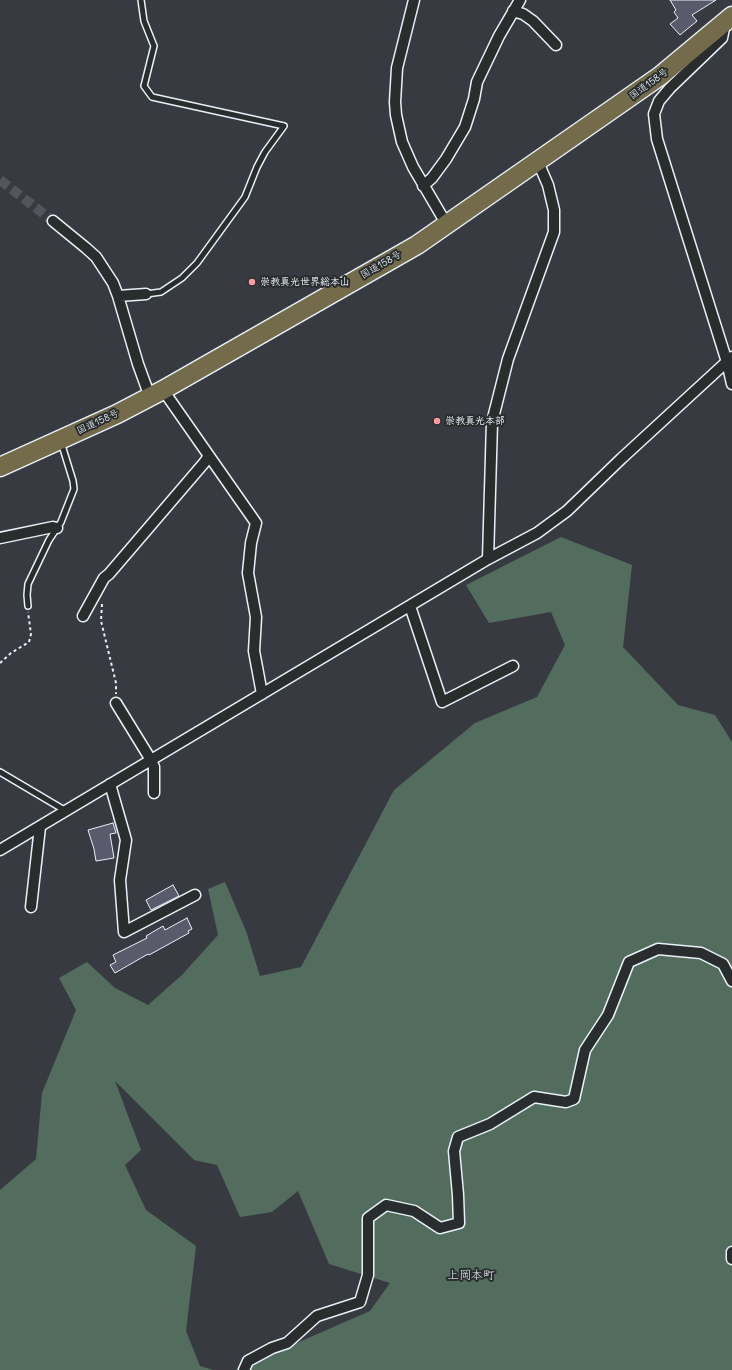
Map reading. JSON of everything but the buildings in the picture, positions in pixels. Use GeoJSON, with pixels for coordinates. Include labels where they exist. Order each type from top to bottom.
{"type":"FeatureCollection","features":[{"type":"Feature","properties":{"kind":"highway","name":"国道158号"},"geometry":{"type":"LineString","coordinates":[[0,467],[156,394],[417,245],[660,76],[729,19]]}},
{"type":"Feature","properties":{"kind":"street"},"geometry":{"type":"LineString","coordinates":[[414,0],[397,68],[395,102],[396,115],[402,142],[413,167],[447,225]]}},
{"type":"Feature","properties":{"kind":"street"},"geometry":{"type":"LineString","coordinates":[[423,186],[432,178],[446,159],[465,127],[474,99],[477,82],[499,36],[520,0]]}},
{"type":"Feature","properties":{"kind":"street"},"geometry":{"type":"LineString","coordinates":[[514,11],[523,14],[533,21],[556,45]]}},
{"type":"Feature","properties":{"kind":"street"},"geometry":{"type":"LineString","coordinates":[[729,19],[722,38],[670,88],[659,101],[654,114],[658,139],[729,360],[732,384]]}},
{"type":"Feature","properties":{"kind":"street"},"geometry":{"type":"LineString","coordinates":[[488,559],[492,422],[508,358],[554,232],[554,210],[548,185],[538,162]]}},
{"type":"Feature","properties":{"kind":"street"},"geometry":{"type":"LineString","coordinates":[[53,221],[96,257],[113,282],[138,364],[156,394],[209,456],[256,522],[251,543],[248,573],[256,616],[254,651],[262,694]]}},
{"type":"Feature","properties":{"kind":"street"},"geometry":{"type":"LineString","coordinates":[[118,296],[146,294]]}},
{"type":"Feature","properties":{"kind":"street"},"geometry":{"type":"LineString","coordinates":[[0,850],[488,559],[537,533],[567,511],[622,458],[729,360]]}},
{"type":"Feature","properties":{"kind":"street"},"geometry":{"type":"LineString","coordinates":[[83,616],[104,578],[209,456]]}},
{"type":"Feature","properties":{"kind":"street"},"geometry":{"type":"LineString","coordinates":[[0,538],[53,527],[57,528]]}},
{"type":"Feature","properties":{"kind":"street"},"geometry":{"type":"LineString","coordinates":[[410,606],[442,702],[513,666]]}},
{"type":"Feature","properties":{"kind":"street"},"geometry":{"type":"LineString","coordinates":[[116,702],[154,767],[154,793]]}},
{"type":"Feature","properties":{"kind":"street"},"geometry":{"type":"LineString","coordinates":[[110,784],[126,840],[120,880],[124,932],[195,895]]}},
{"type":"Feature","properties":{"kind":"street"},"geometry":{"type":"LineString","coordinates":[[31,907],[40,827]]}},
{"type":"Feature","properties":{"kind":"street"},"geometry":{"type":"LineString","coordinates":[[244,1370],[248,1361],[272,1348],[287,1343],[317,1316],[360,1302],[368,1275],[368,1218],[386,1205],[414,1211],[440,1228],[459,1223],[454,1151],[458,1137],[490,1124],[534,1096],[566,1102],[574,1099],[585,1050],[608,1015],[629,962],[658,949],[702,952],[723,964],[732,981]]}},
{"type":"Feature","properties":{"kind":"street"},"geometry":{"type":"LineString","coordinates":[[732,1252],[732,1259]]}},
{"type":"Feature","properties":{"kind":"lane"},"geometry":{"type":"LineString","coordinates":[[141,0],[144,21],[154,46],[144,86],[152,97],[284,126],[256,167],[245,197],[196,263],[182,278],[161,292],[146,294]]}},
{"type":"Feature","properties":{"kind":"lane"},"geometry":{"type":"LineString","coordinates":[[28,606],[26,595],[28,584],[49,540],[61,522],[74,489],[60,439]]}},
{"type":"Feature","properties":{"kind":"lane"},"geometry":{"type":"LineString","coordinates":[[0,772],[66,810]]}},
{"type":"Feature","properties":{"kind":"path"},"geometry":{"type":"LineString","coordinates":[[102,604],[101,620],[116,683],[116,702]]}},
{"type":"Feature","properties":{"kind":"path"},"geometry":{"type":"LineString","coordinates":[[0,663],[11,653],[29,642],[30,634],[28,606]]}},
{"type":"Feature","properties":{"kind":"green space"},"geometry":{"type":"Polygon","coordinates":[[[561,537],[632,565],[623,647],[678,705],[715,715],[732,742],[732,1370],[235,1370],[370,1311],[390,1283],[329,1264],[298,1191],[272,1212],[240,1217],[217,1165],[194,1160],[115,1081],[141,1150],[125,1165],[146,1210],[196,1246],[186,1331],[200,1366],[213,1370],[0,1370],[0,1190],[36,1159],[42,1093],[76,1010],[59,978],[87,962],[115,988],[148,1005],[182,975],[218,935],[208,889],[225,882],[246,931],[260,976],[301,967],[394,790],[475,723],[537,697],[565,645],[551,612],[489,623],[466,585],[561,537]]]}},
{"type":"Feature","properties":{"kind":"tunnel"},"geometry":{"type":"LineString","coordinates":[[0,180],[53,221]]}},
{"type":"Feature","properties":{"kind":"place","name":"崇教真光世界総本山"},"geometry":{"type":"Point","coordinates":[252,282]}},
{"type":"Feature","properties":{"kind":"place","name":"崇教真光本部"},"geometry":{"type":"Point","coordinates":[437,421]}},
{"type":"Feature","properties":{"kind":"district","name":"上岡本町"},"geometry":{"type":"Point","coordinates":[471,1276]}}]}
